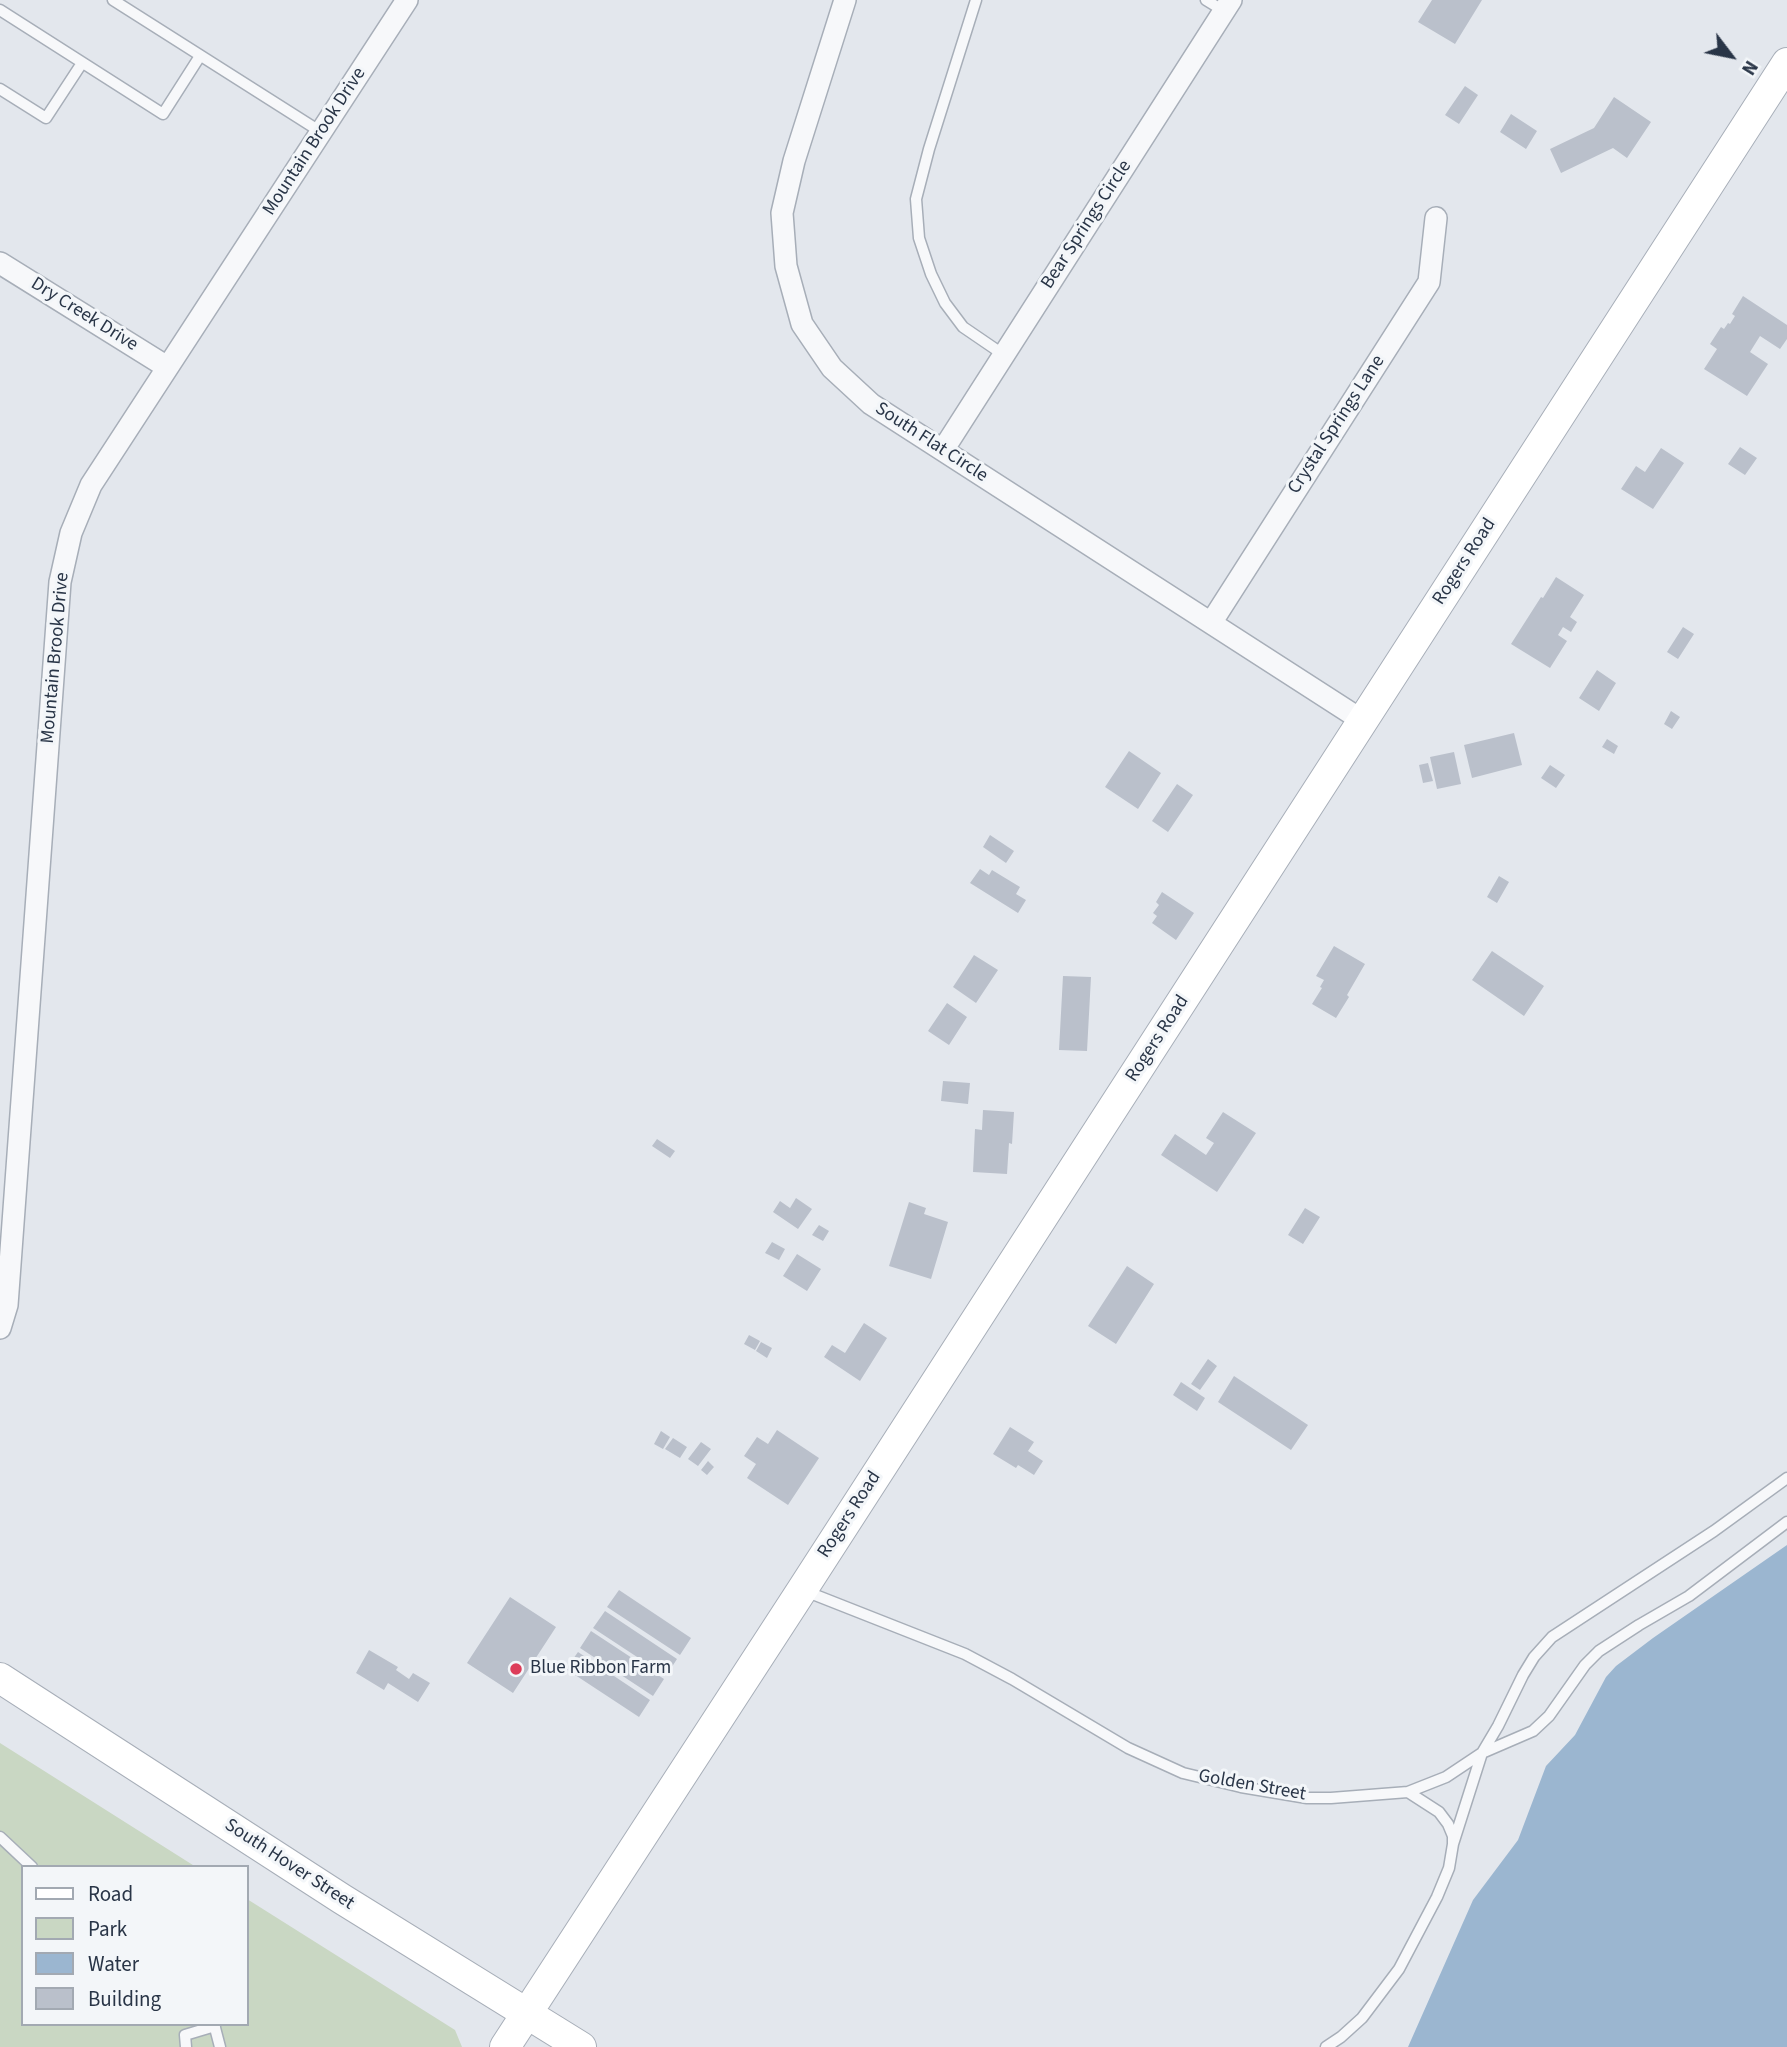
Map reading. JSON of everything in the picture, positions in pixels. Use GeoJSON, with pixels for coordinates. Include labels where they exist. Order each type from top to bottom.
{"type":"FeatureCollection","features":[{"type":"Feature","properties":{"kind":"street","name":"Mountain Brook Drive"},"geometry":{"type":"LineString","coordinates":[[0,1328],[7,1305],[60,582],[71,533],[91,485],[407,0]]}},
{"type":"Feature","properties":{"kind":"street","name":"South Flat Circle"},"geometry":{"type":"LineString","coordinates":[[845,0],[794,161],[782,213],[786,266],[802,324],[832,368],[872,404],[1363,721]]}},
{"type":"Feature","properties":{"kind":"street","name":"Bear Springs Circle"},"geometry":{"type":"LineString","coordinates":[[943,450],[1220,4]]}},
{"type":"Feature","properties":{"kind":"street","name":"Rogers Road"},"geometry":{"type":"LineString","coordinates":[[505,2047],[1787,63]]}},
{"type":"Feature","properties":{"kind":"street","name":"Crystal Springs Lane"},"geometry":{"type":"LineString","coordinates":[[1211,623],[1429,282],[1436,218]]}},
{"type":"Feature","properties":{"kind":"street","name":"Dry Creek Drive"},"geometry":{"type":"LineString","coordinates":[[0,263],[167,367]]}},
{"type":"Feature","properties":{"kind":"street","name":"South Hover Street"},"geometry":{"type":"LineString","coordinates":[[0,1678],[342,1899],[581,2047]]}},
{"type":"Feature","properties":{"kind":"lane"},"geometry":{"type":"LineString","coordinates":[[113,0],[321,132]]}},
{"type":"Feature","properties":{"kind":"lane"},"geometry":{"type":"LineString","coordinates":[[976,0],[916,199],[919,238],[930,274],[945,303],[963,327],[1004,355]]}},
{"type":"Feature","properties":{"kind":"lane"},"geometry":{"type":"LineString","coordinates":[[0,10],[163,114],[200,56]]}},
{"type":"Feature","properties":{"kind":"lane"},"geometry":{"type":"LineString","coordinates":[[0,89],[46,118],[82,62]]}},
{"type":"Feature","properties":{"kind":"lane"},"geometry":{"type":"LineString","coordinates":[[1453,1844],[1482,1754],[1534,1657],[1552,1637],[1713,1531],[1787,1478]]}},
{"type":"Feature","properties":{"kind":"lane","name":"Golden Street"},"geometry":{"type":"LineString","coordinates":[[802,1590],[965,1654],[1128,1748],[1183,1773],[1241,1787],[1307,1798],[1331,1798],[1408,1792],[1435,1782],[1482,1754],[1533,1731],[1549,1716],[1585,1665],[1599,1651],[1689,1596],[1787,1522]]}},
{"type":"Feature","properties":{"kind":"lane"},"geometry":{"type":"LineString","coordinates":[[1326,2047],[1342,2037],[1362,2018],[1399,1969],[1446,1878],[1453,1853],[1451,1830],[1444,1818],[1432,1807],[1408,1792]]}},
{"type":"Feature","properties":{"kind":"lane"},"geometry":{"type":"LineString","coordinates":[[0,1838],[30,1865]]}},
{"type":"Feature","properties":{"kind":"lane"},"geometry":{"type":"LineString","coordinates":[[186,2047],[185,2035],[212,2026]]}},
{"type":"Feature","properties":{"kind":"lane"},"geometry":{"type":"LineString","coordinates":[[215,2026],[220,2047]]}},
{"type":"Feature","properties":{"kind":"green space"},"geometry":{"type":"Polygon","coordinates":[[[0,1743],[193,1865],[21,1865],[21,2026],[248,2026],[248,1900],[455,2030],[462,2047],[0,2047],[0,1743]]]}},
{"type":"Feature","properties":{"kind":"water"},"geometry":{"type":"Polygon","coordinates":[[[1787,1545],[1787,2047],[1408,2047],[1473,1900],[1518,1840],[1546,1766],[1575,1735],[1606,1677],[1653,1638],[1787,1545]]]}},
{"type":"Feature","properties":{"kind":"building"},"geometry":{"type":"Polygon","coordinates":[[[1432,0],[1482,0],[1455,44],[1418,22],[1432,0]]]}},
{"type":"Feature","properties":{"kind":"building"},"geometry":{"type":"Polygon","coordinates":[[[1465,86],[1478,95],[1459,124],[1445,115],[1465,86]]]}},
{"type":"Feature","properties":{"kind":"building"},"geometry":{"type":"Polygon","coordinates":[[[1614,97],[1651,122],[1627,158],[1613,148],[1561,173],[1550,149],[1594,128],[1614,97]]]}},
{"type":"Feature","properties":{"kind":"building"},"geometry":{"type":"Polygon","coordinates":[[[1511,114],[1537,131],[1526,149],[1500,132],[1511,114]]]}},
{"type":"Feature","properties":{"kind":"building"},"geometry":{"type":"Polygon","coordinates":[[[1743,296],[1787,325],[1787,339],[1780,349],[1760,336],[1750,352],[1768,364],[1747,396],[1704,369],[1717,349],[1710,344],[1721,327],[1724,329],[1730,324],[1735,316],[1732,314],[1743,296]]]}},
{"type":"Feature","properties":{"kind":"building"},"geometry":{"type":"Polygon","coordinates":[[[1740,447],[1757,458],[1745,475],[1728,464],[1740,447]]]}},
{"type":"Feature","properties":{"kind":"building"},"geometry":{"type":"Polygon","coordinates":[[[1661,448],[1684,463],[1653,509],[1621,489],[1636,466],[1645,472],[1661,448]]]}},
{"type":"Feature","properties":{"kind":"building"},"geometry":{"type":"Polygon","coordinates":[[[1556,577],[1584,595],[1570,617],[1577,622],[1571,632],[1563,627],[1558,635],[1567,641],[1550,668],[1511,644],[1556,577]]]}},
{"type":"Feature","properties":{"kind":"building"},"geometry":{"type":"Polygon","coordinates":[[[1683,627],[1694,634],[1678,659],[1667,652],[1683,627]]]}},
{"type":"Feature","properties":{"kind":"building"},"geometry":{"type":"Polygon","coordinates":[[[1597,670],[1616,683],[1599,711],[1579,698],[1597,670]]]}},
{"type":"Feature","properties":{"kind":"building"},"geometry":{"type":"Polygon","coordinates":[[[1671,711],[1680,717],[1672,729],[1664,724],[1671,711]]]}},
{"type":"Feature","properties":{"kind":"building"},"geometry":{"type":"Polygon","coordinates":[[[1514,733],[1522,765],[1472,778],[1464,745],[1514,733]]]}},
{"type":"Feature","properties":{"kind":"building"},"geometry":{"type":"Polygon","coordinates":[[[1607,739],[1618,746],[1614,754],[1602,747],[1607,739]]]}},
{"type":"Feature","properties":{"kind":"building"},"geometry":{"type":"Polygon","coordinates":[[[1129,751],[1161,773],[1138,809],[1105,787],[1129,751]]]}},
{"type":"Feature","properties":{"kind":"building"},"geometry":{"type":"Polygon","coordinates":[[[1454,752],[1461,784],[1437,789],[1430,757],[1454,752]]]}},
{"type":"Feature","properties":{"kind":"building"},"geometry":{"type":"Polygon","coordinates":[[[1428,763],[1433,781],[1423,783],[1419,765],[1428,763]]]}},
{"type":"Feature","properties":{"kind":"building"},"geometry":{"type":"Polygon","coordinates":[[[1550,765],[1565,775],[1556,788],[1541,778],[1550,765]]]}},
{"type":"Feature","properties":{"kind":"building"},"geometry":{"type":"Polygon","coordinates":[[[1177,784],[1193,795],[1168,832],[1152,821],[1177,784]]]}},
{"type":"Feature","properties":{"kind":"building"},"geometry":{"type":"Polygon","coordinates":[[[990,835],[1014,851],[1006,863],[983,847],[990,835]]]}},
{"type":"Feature","properties":{"kind":"building"},"geometry":{"type":"Polygon","coordinates":[[[980,869],[989,875],[992,870],[1020,887],[1016,894],[1026,900],[1018,913],[970,883],[980,869]]]}},
{"type":"Feature","properties":{"kind":"building"},"geometry":{"type":"Polygon","coordinates":[[[1499,876],[1509,882],[1497,903],[1487,897],[1499,876]]]}},
{"type":"Feature","properties":{"kind":"building"},"geometry":{"type":"Polygon","coordinates":[[[1162,892],[1194,913],[1176,940],[1152,923],[1157,916],[1153,913],[1159,905],[1156,902],[1162,892]]]}},
{"type":"Feature","properties":{"kind":"building"},"geometry":{"type":"Polygon","coordinates":[[[1334,946],[1365,964],[1336,1018],[1312,1004],[1324,980],[1316,976],[1334,946]]]}},
{"type":"Feature","properties":{"kind":"building"},"geometry":{"type":"Polygon","coordinates":[[[1492,951],[1544,986],[1524,1016],[1472,980],[1492,951]]]}},
{"type":"Feature","properties":{"kind":"building"},"geometry":{"type":"Polygon","coordinates":[[[974,955],[998,970],[976,1003],[953,987],[974,955]]]}},
{"type":"Feature","properties":{"kind":"building"},"geometry":{"type":"Polygon","coordinates":[[[1063,976],[1091,977],[1087,1051],[1059,1050],[1063,976]]]}},
{"type":"Feature","properties":{"kind":"building"},"geometry":{"type":"Polygon","coordinates":[[[947,1003],[967,1017],[949,1045],[928,1031],[947,1003]]]}},
{"type":"Feature","properties":{"kind":"building"},"geometry":{"type":"Polygon","coordinates":[[[943,1081],[970,1083],[968,1104],[941,1101],[943,1081]]]}},
{"type":"Feature","properties":{"kind":"building"},"geometry":{"type":"Polygon","coordinates":[[[983,1110],[1014,1112],[1007,1174],[973,1172],[975,1129],[982,1130],[983,1110]]]}},
{"type":"Feature","properties":{"kind":"building"},"geometry":{"type":"Polygon","coordinates":[[[1223,1112],[1256,1133],[1217,1192],[1161,1155],[1175,1134],[1206,1155],[1214,1143],[1206,1138],[1223,1112]]]}},
{"type":"Feature","properties":{"kind":"building"},"geometry":{"type":"Polygon","coordinates":[[[657,1139],[675,1151],[670,1158],[652,1146],[657,1139]]]}},
{"type":"Feature","properties":{"kind":"building"},"geometry":{"type":"Polygon","coordinates":[[[796,1198],[812,1209],[798,1229],[773,1212],[780,1201],[790,1208],[796,1198]]]}},
{"type":"Feature","properties":{"kind":"building"},"geometry":{"type":"Polygon","coordinates":[[[909,1202],[926,1208],[924,1214],[948,1222],[931,1279],[889,1266],[909,1202]]]}},
{"type":"Feature","properties":{"kind":"building"},"geometry":{"type":"Polygon","coordinates":[[[1305,1208],[1320,1217],[1303,1244],[1288,1235],[1305,1208]]]}},
{"type":"Feature","properties":{"kind":"building"},"geometry":{"type":"Polygon","coordinates":[[[819,1225],[829,1231],[823,1241],[812,1235],[819,1225]]]}},
{"type":"Feature","properties":{"kind":"building"},"geometry":{"type":"Polygon","coordinates":[[[772,1242],[785,1249],[779,1260],[765,1253],[772,1242]]]}},
{"type":"Feature","properties":{"kind":"building"},"geometry":{"type":"Polygon","coordinates":[[[797,1254],[821,1269],[807,1291],[783,1276],[797,1254]]]}},
{"type":"Feature","properties":{"kind":"building"},"geometry":{"type":"Polygon","coordinates":[[[1127,1266],[1154,1284],[1116,1344],[1088,1326],[1127,1266]]]}},
{"type":"Feature","properties":{"kind":"building"},"geometry":{"type":"Polygon","coordinates":[[[864,1323],[887,1338],[860,1381],[824,1357],[832,1345],[845,1353],[864,1323]]]}},
{"type":"Feature","properties":{"kind":"building"},"geometry":{"type":"Polygon","coordinates":[[[749,1335],[760,1341],[755,1350],[744,1344],[749,1335]]]}},
{"type":"Feature","properties":{"kind":"building"},"geometry":{"type":"Polygon","coordinates":[[[761,1342],[772,1348],[767,1358],[756,1351],[761,1342]]]}},
{"type":"Feature","properties":{"kind":"building"},"geometry":{"type":"Polygon","coordinates":[[[1208,1359],[1217,1366],[1200,1390],[1191,1384],[1208,1359]]]}},
{"type":"Feature","properties":{"kind":"building"},"geometry":{"type":"Polygon","coordinates":[[[1234,1376],[1308,1425],[1291,1450],[1218,1402],[1234,1376]]]}},
{"type":"Feature","properties":{"kind":"building"},"geometry":{"type":"Polygon","coordinates":[[[1181,1382],[1205,1398],[1197,1411],[1173,1395],[1181,1382]]]}},
{"type":"Feature","properties":{"kind":"building"},"geometry":{"type":"Polygon","coordinates":[[[1010,1427],[1034,1442],[1028,1451],[1043,1461],[1034,1475],[993,1454],[1010,1427]]]}},
{"type":"Feature","properties":{"kind":"building"},"geometry":{"type":"Polygon","coordinates":[[[777,1430],[819,1458],[788,1505],[747,1478],[756,1464],[744,1456],[757,1437],[768,1444],[777,1430]]]}},
{"type":"Feature","properties":{"kind":"building"},"geometry":{"type":"Polygon","coordinates":[[[661,1431],[670,1437],[663,1449],[654,1444],[661,1431]]]}},
{"type":"Feature","properties":{"kind":"building"},"geometry":{"type":"Polygon","coordinates":[[[673,1438],[687,1447],[680,1458],[665,1449],[673,1438]]]}},
{"type":"Feature","properties":{"kind":"building"},"geometry":{"type":"Polygon","coordinates":[[[701,1442],[711,1449],[698,1466],[688,1459],[701,1442]]]}},
{"type":"Feature","properties":{"kind":"building"},"geometry":{"type":"Polygon","coordinates":[[[708,1461],[714,1467],[707,1475],[701,1470],[708,1461]]]}},
{"type":"Feature","properties":{"kind":"building"},"geometry":{"type":"Polygon","coordinates":[[[619,1590],[691,1638],[680,1655],[607,1607],[619,1590]]]}},
{"type":"Feature","properties":{"kind":"building"},"geometry":{"type":"Polygon","coordinates":[[[510,1597],[556,1627],[513,1693],[467,1663],[510,1597]]]}},
{"type":"Feature","properties":{"kind":"building"},"geometry":{"type":"Polygon","coordinates":[[[605,1611],[677,1659],[666,1676],[593,1628],[605,1611]]]}},
{"type":"Feature","properties":{"kind":"building"},"geometry":{"type":"Polygon","coordinates":[[[591,1631],[664,1679],[653,1696],[580,1648],[591,1631]]]}},
{"type":"Feature","properties":{"kind":"building"},"geometry":{"type":"Polygon","coordinates":[[[369,1650],[398,1667],[396,1670],[409,1679],[413,1673],[430,1683],[418,1702],[388,1683],[384,1690],[356,1673],[369,1650]]]}},
{"type":"Feature","properties":{"kind":"building"},"geometry":{"type":"Polygon","coordinates":[[[578,1652],[650,1700],[639,1717],[566,1669],[578,1652]]]}},
{"type":"Feature","properties":{"kind":"place","name":"Blue Ribbon Farm"},"geometry":{"type":"Point","coordinates":[516,1669]}}]}
